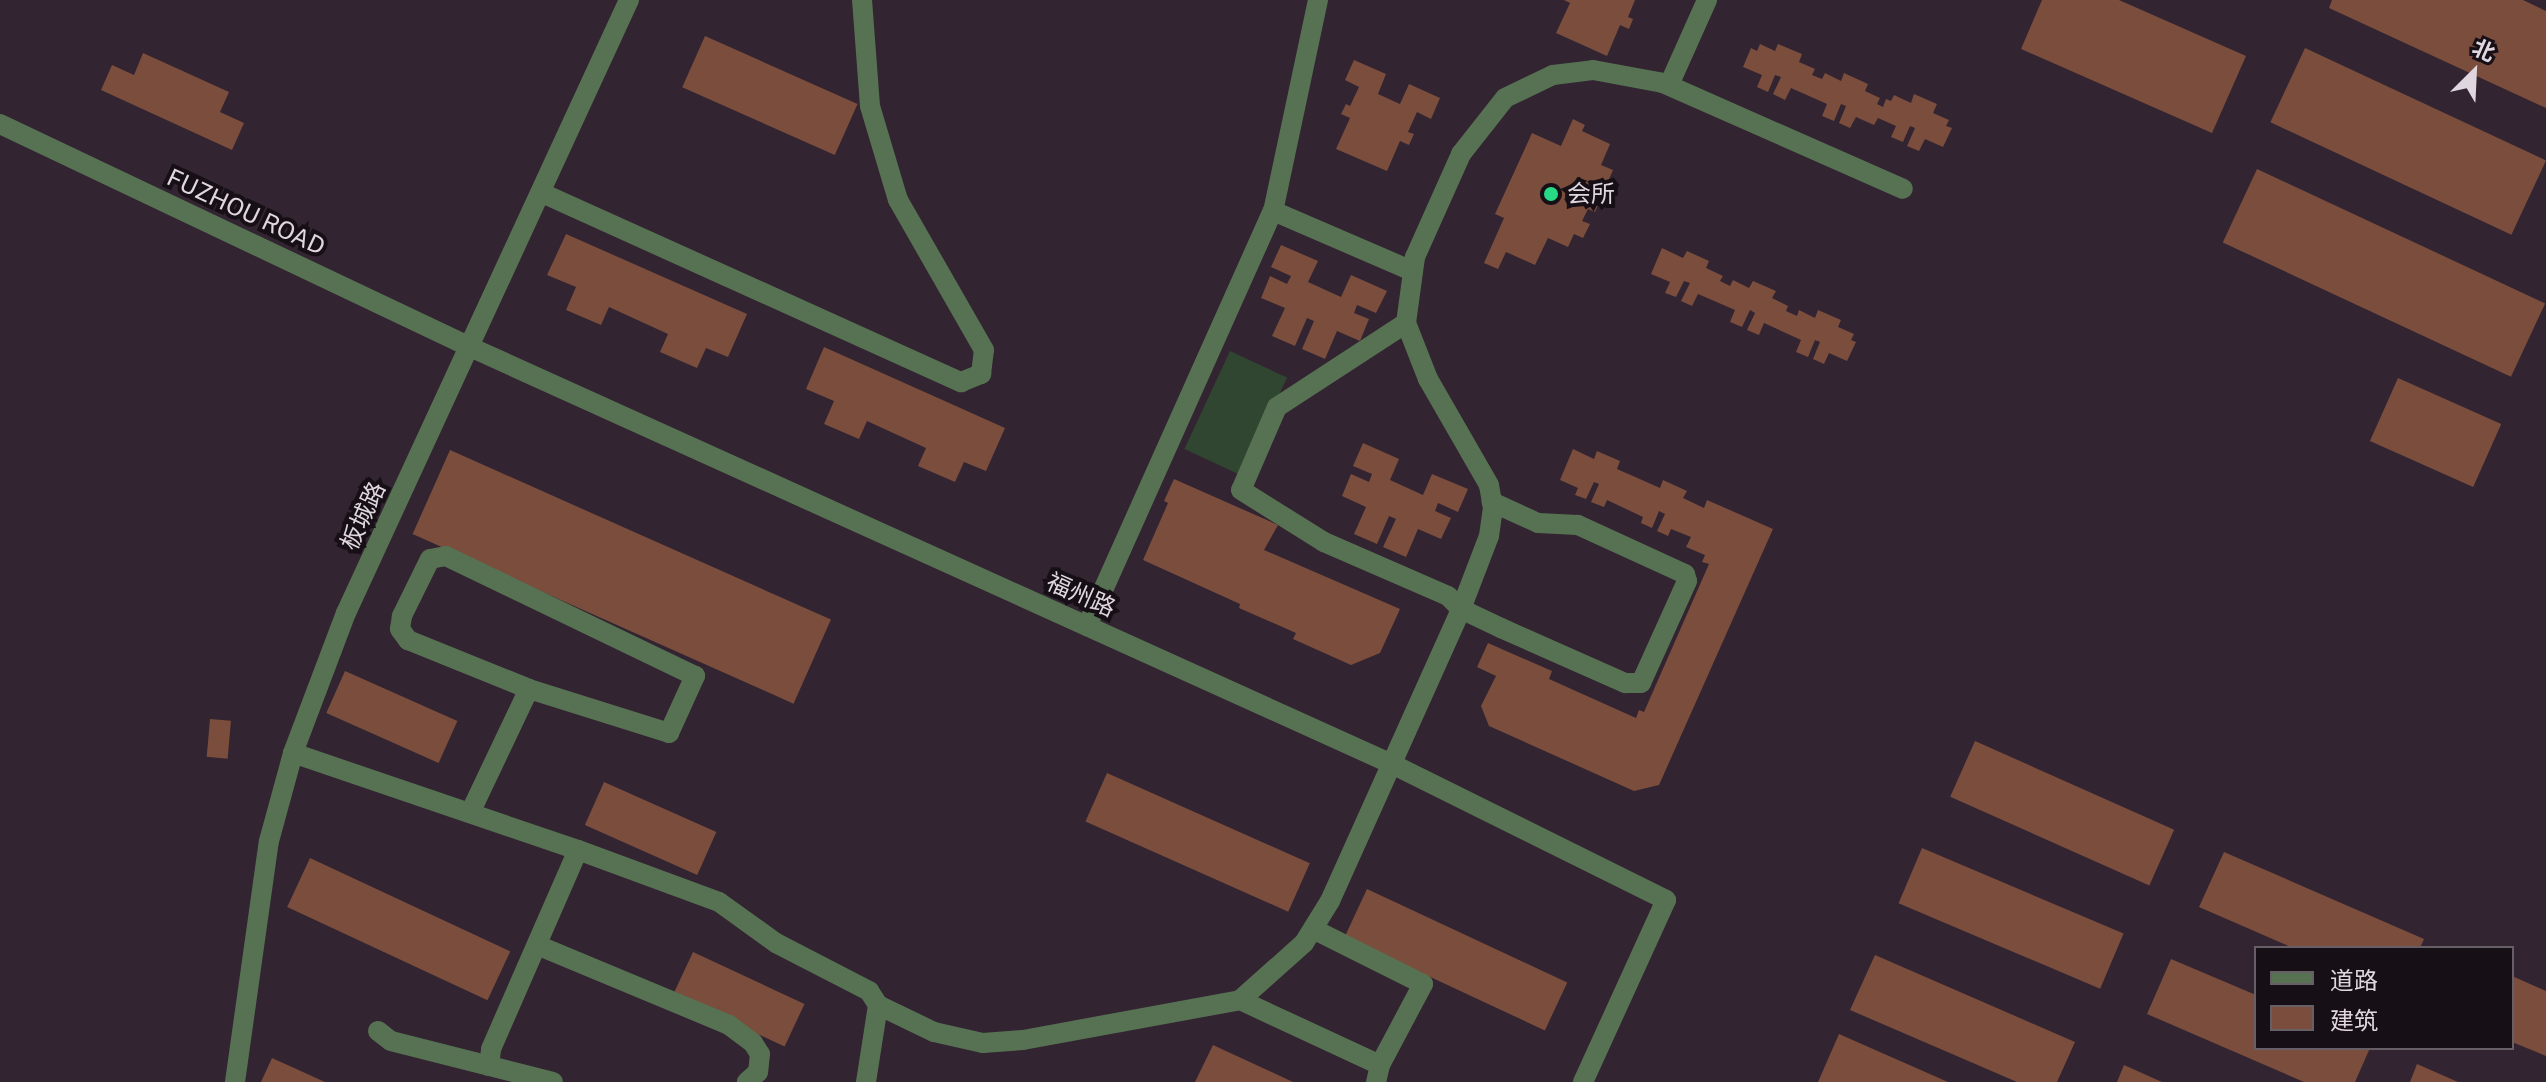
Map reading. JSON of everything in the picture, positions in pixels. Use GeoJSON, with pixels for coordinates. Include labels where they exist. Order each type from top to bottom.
{"type":"FeatureCollection","features":[{"type":"Feature","properties":{"kind":"street","name":"板城路"},"geometry":{"type":"LineString","coordinates":[[235,1082],[269,841],[293,753],[346,613],[629,0]]}},
{"type":"Feature","properties":{"kind":"street"},"geometry":{"type":"LineString","coordinates":[[542,193],[961,382],[981,374],[984,350],[898,200],[870,106],[862,0]]}},
{"type":"Feature","properties":{"kind":"street"},"geometry":{"type":"LineString","coordinates":[[1087,626],[1273,211],[1318,0]]}},
{"type":"Feature","properties":{"kind":"street"},"geometry":{"type":"LineString","coordinates":[[1669,85],[1707,0]]}},
{"type":"Feature","properties":{"kind":"street"},"geometry":{"type":"LineString","coordinates":[[293,753],[578,850],[719,902],[776,943],[869,991],[878,1005],[934,1032],[983,1043],[1023,1040],[1240,1000],[1304,943],[1330,901],[1461,609],[1489,536],[1492,502],[1489,485],[1428,379],[1406,323],[1412,271],[1461,154],[1505,98],[1553,75],[1593,70],[1669,85],[1903,189]]}},
{"type":"Feature","properties":{"kind":"street","name":"FUZHOU ROAD"},"geometry":{"type":"LineString","coordinates":[[0,124],[470,347]]}},
{"type":"Feature","properties":{"kind":"street"},"geometry":{"type":"LineString","coordinates":[[1273,211],[1412,271]]}},
{"type":"Feature","properties":{"kind":"street"},"geometry":{"type":"LineString","coordinates":[[1406,323],[1277,407],[1241,490],[1324,542],[1448,596],[1461,609],[1625,683],[1641,683],[1687,581],[1678,569],[1578,525],[1538,523],[1492,502]]}},
{"type":"Feature","properties":{"kind":"street","name":"福州路"},"geometry":{"type":"LineString","coordinates":[[470,347],[1392,764],[1666,900],[1583,1082]]}},
{"type":"Feature","properties":{"kind":"street"},"geometry":{"type":"LineString","coordinates":[[446,556],[695,676],[669,733],[529,689],[408,640],[400,629],[402,616],[430,559],[446,556]]}},
{"type":"Feature","properties":{"kind":"street"},"geometry":{"type":"LineString","coordinates":[[470,813],[529,689]]}},
{"type":"Feature","properties":{"kind":"street"},"geometry":{"type":"LineString","coordinates":[[489,1066],[491,1049],[578,850]]}},
{"type":"Feature","properties":{"kind":"street"},"geometry":{"type":"LineString","coordinates":[[1240,1000],[1378,1074],[1423,984],[1313,929]]}},
{"type":"Feature","properties":{"kind":"street"},"geometry":{"type":"LineString","coordinates":[[537,945],[729,1025],[753,1043],[760,1054],[758,1072],[747,1082]]}},
{"type":"Feature","properties":{"kind":"street"},"geometry":{"type":"LineString","coordinates":[[866,1082],[878,1005]]}},
{"type":"Feature","properties":{"kind":"street"},"geometry":{"type":"LineString","coordinates":[[378,1031],[391,1041],[553,1082]]}},
{"type":"Feature","properties":{"kind":"green space"},"geometry":{"type":"Polygon","coordinates":[[[1230,351],[1287,378],[1241,476],[1184,449],[1230,351]]]}},
{"type":"Feature","properties":{"kind":"building"},"geometry":{"type":"Polygon","coordinates":[[[1564,0],[1635,0],[1628,17],[1633,19],[1629,29],[1620,25],[1607,56],[1556,33],[1570,3],[1564,0]]]}},
{"type":"Feature","properties":{"kind":"building"},"geometry":{"type":"Polygon","coordinates":[[[2042,0],[2119,0],[2246,56],[2212,133],[2021,49],[2042,0]]]}},
{"type":"Feature","properties":{"kind":"building"},"geometry":{"type":"Polygon","coordinates":[[[2332,0],[2523,0],[2546,11],[2546,108],[2329,8],[2332,0]]]}},
{"type":"Feature","properties":{"kind":"building"},"geometry":{"type":"Polygon","coordinates":[[[705,36],[858,104],[835,155],[682,87],[705,36]]]}},
{"type":"Feature","properties":{"kind":"building"},"geometry":{"type":"Polygon","coordinates":[[[1760,44],[1775,51],[1778,44],[1802,54],[1799,62],[1815,69],[1812,75],[1822,79],[1825,73],[1841,81],[1844,73],[1868,84],[1865,91],[1880,98],[1877,104],[1883,107],[1886,99],[1891,101],[1894,95],[1911,103],[1914,94],[1937,104],[1933,113],[1949,120],[1946,126],[1952,128],[1943,147],[1925,139],[1919,151],[1907,146],[1915,128],[1910,126],[1903,142],[1891,137],[1896,126],[1878,118],[1874,125],[1856,117],[1850,128],[1839,123],[1846,106],[1841,104],[1834,121],[1822,116],[1827,104],[1791,88],[1785,100],[1773,94],[1781,77],[1775,75],[1768,92],[1757,87],[1762,75],[1743,67],[1751,48],[1757,51],[1760,44]]]}},
{"type":"Feature","properties":{"kind":"building"},"geometry":{"type":"Polygon","coordinates":[[[2305,48],[2546,160],[2511,235],[2270,122],[2305,48]]]}},
{"type":"Feature","properties":{"kind":"building"},"geometry":{"type":"Polygon","coordinates":[[[143,53],[229,92],[220,112],[244,123],[232,150],[101,90],[112,65],[134,75],[143,53]]]}},
{"type":"Feature","properties":{"kind":"building"},"geometry":{"type":"Polygon","coordinates":[[[1354,60],[1386,74],[1378,94],[1400,104],[1409,84],[1440,98],[1431,119],[1417,112],[1408,132],[1414,134],[1409,145],[1400,141],[1387,171],[1336,149],[1350,118],[1341,114],[1346,104],[1350,106],[1359,87],[1345,80],[1354,60]]]}},
{"type":"Feature","properties":{"kind":"building","name":"会所"},"geometry":{"type":"Polygon","coordinates":[[[1573,119],[1585,125],[1582,131],[1610,144],[1601,165],[1613,170],[1607,184],[1599,181],[1594,193],[1602,196],[1595,212],[1588,209],[1582,221],[1590,224],[1583,238],[1574,234],[1568,247],[1548,238],[1535,265],[1506,252],[1498,269],[1484,263],[1504,218],[1495,214],[1532,133],[1561,146],[1573,119]]]}},
{"type":"Feature","properties":{"kind":"building"},"geometry":{"type":"Polygon","coordinates":[[[2257,169],[2545,303],[2511,377],[2223,242],[2257,169]]]}},
{"type":"Feature","properties":{"kind":"building"},"geometry":{"type":"Polygon","coordinates":[[[566,234],[747,314],[728,357],[706,348],[697,368],[660,352],[668,334],[609,307],[601,325],[566,310],[576,287],[547,275],[566,234]]]}},
{"type":"Feature","properties":{"kind":"building"},"geometry":{"type":"Polygon","coordinates":[[[1281,245],[1318,261],[1308,282],[1341,297],[1351,275],[1387,291],[1376,313],[1357,305],[1354,313],[1369,319],[1360,341],[1337,331],[1325,359],[1302,349],[1314,321],[1307,318],[1295,346],[1272,336],[1285,308],[1261,298],[1270,276],[1287,284],[1291,276],[1271,267],[1281,245]]]}},
{"type":"Feature","properties":{"kind":"building"},"geometry":{"type":"Polygon","coordinates":[[[1662,248],[1683,258],[1687,251],[1709,261],[1706,268],[1723,276],[1720,281],[1730,286],[1733,280],[1749,288],[1753,281],[1776,291],[1772,298],[1788,306],[1786,311],[1797,316],[1799,310],[1815,318],[1818,310],[1841,320],[1838,327],[1854,334],[1851,340],[1856,342],[1847,361],[1829,353],[1824,364],[1813,359],[1820,342],[1815,340],[1808,357],[1796,352],[1801,340],[1764,323],[1759,335],[1747,330],[1755,313],[1750,310],[1742,327],[1730,322],[1735,310],[1698,294],[1692,306],[1681,301],[1690,283],[1684,281],[1676,297],[1665,293],[1670,282],[1651,274],[1662,248]]]}},
{"type":"Feature","properties":{"kind":"building"},"geometry":{"type":"Polygon","coordinates":[[[824,347],[1005,428],[986,471],[964,462],[955,482],[918,466],[926,448],[867,421],[859,439],[824,424],[834,401],[806,389],[824,347]]]}},
{"type":"Feature","properties":{"kind":"building"},"geometry":{"type":"Polygon","coordinates":[[[2398,378],[2501,424],[2473,487],[2370,441],[2398,378]]]}},
{"type":"Feature","properties":{"kind":"building"},"geometry":{"type":"Polygon","coordinates":[[[1363,443],[1399,459],[1390,480],[1423,495],[1432,474],[1468,489],[1458,512],[1438,503],[1435,511],[1451,518],[1441,539],[1418,529],[1406,557],[1383,547],[1396,519],[1389,516],[1377,544],[1354,534],[1366,507],[1342,496],[1351,474],[1369,482],[1372,474],[1353,466],[1363,443]]]}},
{"type":"Feature","properties":{"kind":"building"},"geometry":{"type":"Polygon","coordinates":[[[1573,449],[1594,459],[1597,451],[1620,461],[1617,469],[1660,488],[1663,480],[1687,491],[1683,498],[1704,508],[1707,500],[1773,529],[1659,785],[1634,791],[1489,726],[1481,706],[1496,676],[1477,667],[1488,643],[1552,671],[1549,679],[1636,718],[1639,710],[1644,712],[1709,564],[1702,562],[1705,555],[1686,547],[1691,537],[1671,529],[1668,536],[1657,531],[1665,514],[1659,511],[1652,528],[1641,523],[1643,517],[1607,500],[1604,507],[1591,502],[1599,484],[1594,482],[1586,499],[1575,495],[1578,488],[1560,480],[1573,449]]]}},
{"type":"Feature","properties":{"kind":"building"},"geometry":{"type":"Polygon","coordinates":[[[450,450],[831,620],[794,704],[413,534],[450,450]]]}},
{"type":"Feature","properties":{"kind":"building"},"geometry":{"type":"Polygon","coordinates":[[[1174,479],[1278,525],[1264,550],[1400,609],[1380,653],[1351,665],[1293,639],[1296,633],[1239,608],[1240,604],[1143,560],[1168,503],[1164,501],[1174,479]]]}},
{"type":"Feature","properties":{"kind":"building"},"geometry":{"type":"Polygon","coordinates":[[[345,671],[457,721],[439,763],[326,713],[345,671]]]}},
{"type":"Feature","properties":{"kind":"building"},"geometry":{"type":"Polygon","coordinates":[[[210,719],[231,721],[228,759],[207,757],[210,719]]]}},
{"type":"Feature","properties":{"kind":"building"},"geometry":{"type":"Polygon","coordinates":[[[1975,741],[2174,830],[2149,885],[1950,797],[1975,741]]]}},
{"type":"Feature","properties":{"kind":"building"},"geometry":{"type":"Polygon","coordinates":[[[1107,773],[1310,863],[1288,912],[1085,821],[1107,773]]]}},
{"type":"Feature","properties":{"kind":"building"},"geometry":{"type":"Polygon","coordinates":[[[604,782],[716,832],[697,875],[585,825],[604,782]]]}},
{"type":"Feature","properties":{"kind":"building"},"geometry":{"type":"Polygon","coordinates":[[[1922,848],[2124,934],[2100,989],[1899,903],[1922,848]]]}},
{"type":"Feature","properties":{"kind":"building"},"geometry":{"type":"Polygon","coordinates":[[[2224,852],[2424,939],[2421,946],[2288,946],[2199,907],[2224,852]]]}},
{"type":"Feature","properties":{"kind":"building"},"geometry":{"type":"Polygon","coordinates":[[[310,858],[510,951],[487,1000],[287,907],[310,858]]]}},
{"type":"Feature","properties":{"kind":"building"},"geometry":{"type":"Polygon","coordinates":[[[1367,889],[1567,982],[1545,1030],[1345,937],[1367,889]]]}},
{"type":"Feature","properties":{"kind":"building"},"geometry":{"type":"Polygon","coordinates":[[[693,952],[804,1004],[785,1047],[673,995],[693,952]]]}},
{"type":"Feature","properties":{"kind":"building"},"geometry":{"type":"Polygon","coordinates":[[[1875,955],[2075,1042],[2057,1082],[2017,1082],[1850,1010],[1875,955]]]}},
{"type":"Feature","properties":{"kind":"building"},"geometry":{"type":"Polygon","coordinates":[[[2171,959],[2254,994],[2254,1050],[2369,1050],[2355,1082],[2304,1082],[2147,1014],[2171,959]]]}},
{"type":"Feature","properties":{"kind":"building"},"geometry":{"type":"Polygon","coordinates":[[[2514,977],[2546,991],[2546,1056],[2514,1043],[2514,977]]]}},
{"type":"Feature","properties":{"kind":"building"},"geometry":{"type":"Polygon","coordinates":[[[1839,1034],[1948,1082],[1818,1082],[1839,1034]]]}},
{"type":"Feature","properties":{"kind":"building"},"geometry":{"type":"Polygon","coordinates":[[[1213,1045],[1293,1082],[1195,1082],[1213,1045]]]}},
{"type":"Feature","properties":{"kind":"building"},"geometry":{"type":"Polygon","coordinates":[[[272,1058],[325,1082],[261,1082],[272,1058]]]}},
{"type":"Feature","properties":{"kind":"building"},"geometry":{"type":"Polygon","coordinates":[[[2417,1064],[2458,1082],[2410,1082],[2417,1064]]]}},
{"type":"Feature","properties":{"kind":"building"},"geometry":{"type":"Polygon","coordinates":[[[2124,1065],[2162,1082],[2117,1082],[2124,1065]]]}},
{"type":"Feature","properties":{"kind":"place","name":"会所"},"geometry":{"type":"Point","coordinates":[1551,194]}}]}
